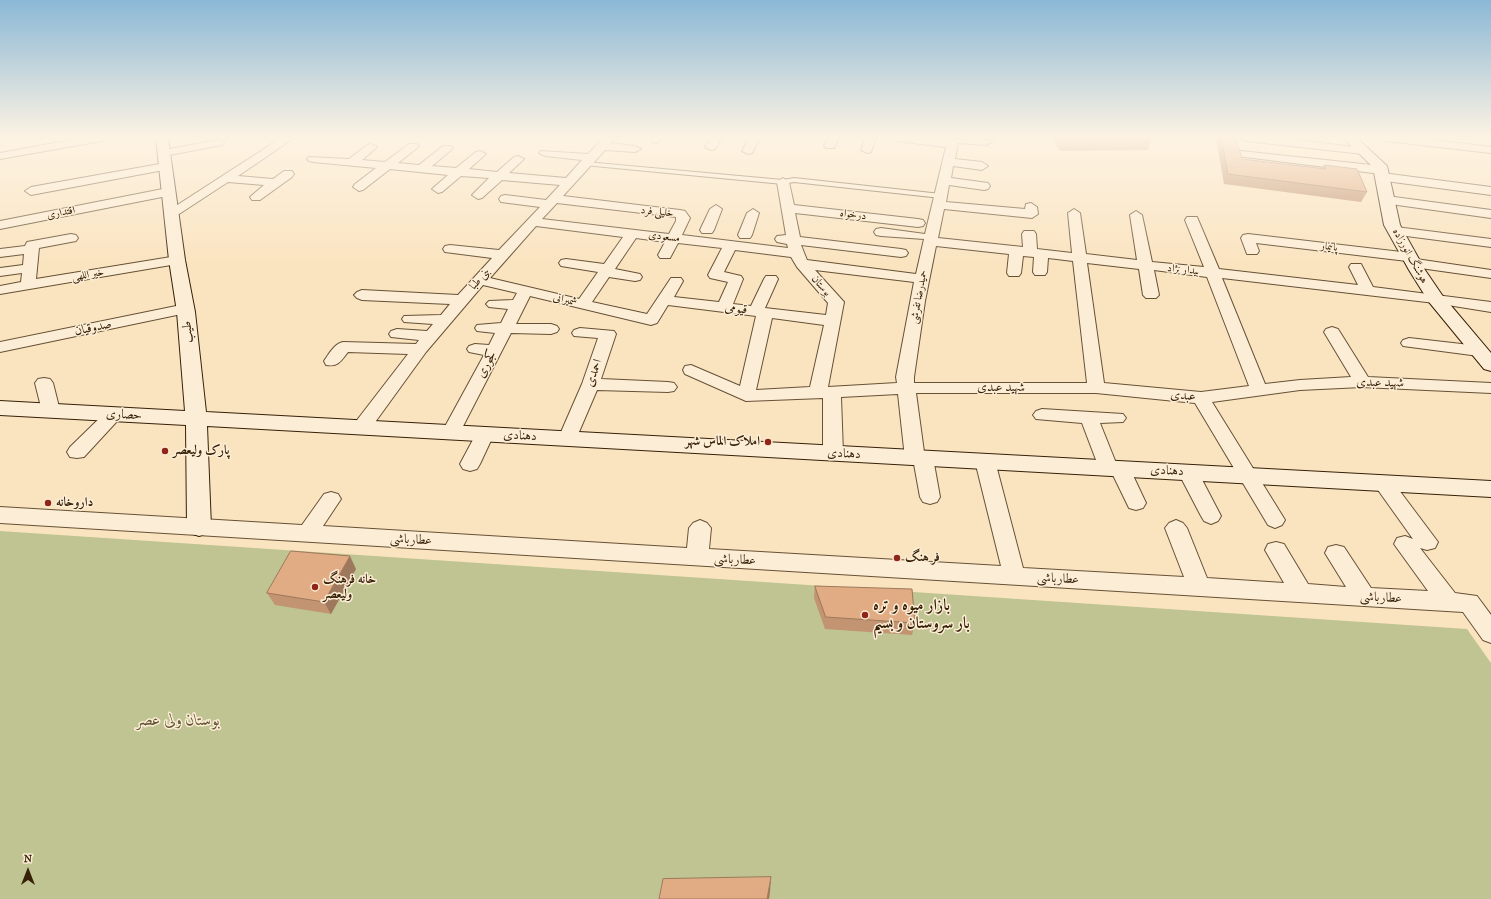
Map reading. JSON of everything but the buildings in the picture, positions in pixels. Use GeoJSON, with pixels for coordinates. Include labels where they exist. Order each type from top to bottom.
{"type":"FeatureCollection","features":[{"type":"Feature","properties":{"kind":"main road","name":"طیب"},"geometry":{"type":"LineString","coordinates":[[167,180],[177,260],[186,309],[196,419],[199,527]]}},
{"type":"Feature","properties":{"kind":"main road","name":"هوشنگ انورزاده"},"geometry":{"type":"LineString","coordinates":[[1383,180],[1392,224],[1411,260],[1435,298],[1486,357]]}},
{"type":"Feature","properties":{"kind":"main road","name":"حصاری"},"geometry":{"type":"LineString","coordinates":[[0,408],[196,419]]}},
{"type":"Feature","properties":{"kind":"main road","name":"دهنادی"},"geometry":{"type":"LineString","coordinates":[[196,419],[1491,489]]}},
{"type":"Feature","properties":{"kind":"street"},"geometry":{"type":"LineString","coordinates":[[31,190],[67,180]]}},
{"type":"Feature","properties":{"kind":"street"},"geometry":{"type":"LineString","coordinates":[[171,213],[223,180]]}},
{"type":"Feature","properties":{"kind":"street"},"geometry":{"type":"LineString","coordinates":[[246,180],[276,183]]}},
{"type":"Feature","properties":{"kind":"street"},"geometry":{"type":"LineString","coordinates":[[256,197],[280,180]]}},
{"type":"Feature","properties":{"kind":"street"},"geometry":{"type":"LineString","coordinates":[[359,187],[368,180]]}},
{"type":"Feature","properties":{"kind":"street"},"geometry":{"type":"LineString","coordinates":[[438,190],[450,180]]}},
{"type":"Feature","properties":{"kind":"street"},"geometry":{"type":"LineString","coordinates":[[478,195],[495,180]]}},
{"type":"Feature","properties":{"kind":"street"},"geometry":{"type":"LineString","coordinates":[[548,180],[569,182]]}},
{"type":"Feature","properties":{"kind":"street","name":"حمیدرضا تفرشی"},"geometry":{"type":"LineString","coordinates":[[930,497],[919,458],[905,377],[922,279],[944,180]]}},
{"type":"Feature","properties":{"kind":"street"},"geometry":{"type":"LineString","coordinates":[[959,180],[972,192]]}},
{"type":"Feature","properties":{"kind":"street"},"geometry":{"type":"LineString","coordinates":[[969,180],[1032,214],[1032,207]]}},
{"type":"Feature","properties":{"kind":"street"},"geometry":{"type":"LineString","coordinates":[[1420,180],[1491,191]]}},
{"type":"Feature","properties":{"kind":"street","name":"بنی طبا"},"geometry":{"type":"LineString","coordinates":[[361,428],[420,349],[479,280],[569,182]]}},
{"type":"Feature","properties":{"kind":"street"},"geometry":{"type":"LineString","coordinates":[[783,182],[797,253]]}},
{"type":"Feature","properties":{"kind":"street","name":"اقتداری"},"geometry":{"type":"LineString","coordinates":[[0,225],[168,192]]}},
{"type":"Feature","properties":{"kind":"street"},"geometry":{"type":"LineString","coordinates":[[634,210],[645,196]]}},
{"type":"Feature","properties":{"kind":"street","name":"خلیلی فرد"},"geometry":{"type":"LineString","coordinates":[[505,199],[680,214],[683,218],[676,233]]}},
{"type":"Feature","properties":{"kind":"street"},"geometry":{"type":"LineString","coordinates":[[1387,200],[1491,214]]}},
{"type":"Feature","properties":{"kind":"street","name":"درخواه"},"geometry":{"type":"LineString","coordinates":[[788,208],[918,223]]}},
{"type":"Feature","properties":{"kind":"street"},"geometry":{"type":"LineString","coordinates":[[708,230],[716,210]]}},
{"type":"Feature","properties":{"kind":"street"},"geometry":{"type":"LineString","coordinates":[[745,235],[753,213]]}},
{"type":"Feature","properties":{"kind":"street"},"geometry":{"type":"LineString","coordinates":[[1074,213],[1096,388]]}},
{"type":"Feature","properties":{"kind":"street"},"geometry":{"type":"LineString","coordinates":[[1136,215],[1151,296]]}},
{"type":"Feature","properties":{"kind":"street"},"geometry":{"type":"LineString","coordinates":[[1192,220],[1213,273],[1264,389]]}},
{"type":"Feature","properties":{"kind":"street","name":"مسعودی"},"geometry":{"type":"LineString","coordinates":[[533,222],[632,234],[676,233],[730,246],[797,253]]}},
{"type":"Feature","properties":{"kind":"street","name":"خلیلی فرد"},"geometry":{"type":"LineString","coordinates":[[676,233],[708,230],[745,235],[797,253]]}},
{"type":"Feature","properties":{"kind":"street"},"geometry":{"type":"LineString","coordinates":[[1396,230],[1491,243]]}},
{"type":"Feature","properties":{"kind":"street","name":"بیدار نژاد"},"geometry":{"type":"LineString","coordinates":[[881,232],[1079,258],[1435,298],[1491,307]]}},
{"type":"Feature","properties":{"kind":"street"},"geometry":{"type":"LineString","coordinates":[[665,255],[676,233]]}},
{"type":"Feature","properties":{"kind":"street"},"geometry":{"type":"LineString","coordinates":[[583,304],[632,234]]}},
{"type":"Feature","properties":{"kind":"street"},"geometry":{"type":"LineString","coordinates":[[1029,234],[1029,252],[1040,272]]}},
{"type":"Feature","properties":{"kind":"street"},"geometry":{"type":"LineString","coordinates":[[0,253],[71,238]]}},
{"type":"Feature","properties":{"kind":"street"},"geometry":{"type":"LineString","coordinates":[[797,253],[819,238],[850,240],[901,252]]}},
{"type":"Feature","properties":{"kind":"street"},"geometry":{"type":"LineString","coordinates":[[1281,242],[1286,255]]}},
{"type":"Feature","properties":{"kind":"street","name":"پاتیمار"},"geometry":{"type":"LineString","coordinates":[[1250,244],[1281,242],[1411,260],[1491,274]]}},
{"type":"Feature","properties":{"kind":"street"},"geometry":{"type":"LineString","coordinates":[[724,308],[736,279],[715,275],[730,246]]}},
{"type":"Feature","properties":{"kind":"street"},"geometry":{"type":"LineString","coordinates":[[28,285],[32,247]]}},
{"type":"Feature","properties":{"kind":"street"},"geometry":{"type":"LineString","coordinates":[[450,249],[502,255]]}},
{"type":"Feature","properties":{"kind":"street"},"geometry":{"type":"LineString","coordinates":[[1014,273],[1029,252]]}},
{"type":"Feature","properties":{"kind":"street"},"geometry":{"type":"LineString","coordinates":[[797,253],[922,279]]}},
{"type":"Feature","properties":{"kind":"street","name":"بوستان"},"geometry":{"type":"LineString","coordinates":[[797,253],[836,302],[832,321],[825,392],[833,453]]}},
{"type":"Feature","properties":{"kind":"street","name":"خیر اللهی"},"geometry":{"type":"LineString","coordinates":[[0,290],[177,260]]}},
{"type":"Feature","properties":{"kind":"street"},"geometry":{"type":"LineString","coordinates":[[566,263],[635,277]]}},
{"type":"Feature","properties":{"kind":"street"},"geometry":{"type":"LineString","coordinates":[[1356,267],[1368,291]]}},
{"type":"Feature","properties":{"kind":"street"},"geometry":{"type":"LineString","coordinates":[[0,272],[29,268]]}},
{"type":"Feature","properties":{"kind":"street"},"geometry":{"type":"LineString","coordinates":[[746,396],[761,312],[771,279]]}},
{"type":"Feature","properties":{"kind":"street","name":"شمیرانی"},"geometry":{"type":"LineString","coordinates":[[479,280],[652,320],[664,300]]}},
{"type":"Feature","properties":{"kind":"street"},"geometry":{"type":"LineString","coordinates":[[664,300],[676,281]]}},
{"type":"Feature","properties":{"kind":"street"},"geometry":{"type":"LineString","coordinates":[[362,295],[462,300]]}},
{"type":"Feature","properties":{"kind":"street","name":"قیومی"},"geometry":{"type":"LineString","coordinates":[[664,300],[832,321]]}},
{"type":"Feature","properties":{"kind":"street","name":"کجوری"},"geometry":{"type":"LineString","coordinates":[[451,432],[521,301],[494,304]]}},
{"type":"Feature","properties":{"kind":"street","name":"صدوقیان"},"geometry":{"type":"LineString","coordinates":[[0,346],[186,309]]}},
{"type":"Feature","properties":{"kind":"street"},"geometry":{"type":"LineString","coordinates":[[410,319],[445,320]]}},
{"type":"Feature","properties":{"kind":"street"},"geometry":{"type":"LineString","coordinates":[[483,328],[551,329]]}},
{"type":"Feature","properties":{"kind":"street","name":"احمدی"},"geometry":{"type":"LineString","coordinates":[[567,439],[591,384],[608,334],[580,332]]}},
{"type":"Feature","properties":{"kind":"street"},"geometry":{"type":"LineString","coordinates":[[1332,332],[1362,382]]}},
{"type":"Feature","properties":{"kind":"street"},"geometry":{"type":"LineString","coordinates":[[397,334],[432,336]]}},
{"type":"Feature","properties":{"kind":"street"},"geometry":{"type":"LineString","coordinates":[[1409,344],[1486,357]]}},
{"type":"Feature","properties":{"kind":"street"},"geometry":{"type":"LineString","coordinates":[[332,361],[343,347],[420,349]]}},
{"type":"Feature","properties":{"kind":"street"},"geometry":{"type":"LineString","coordinates":[[475,350],[494,351]]}},
{"type":"Feature","properties":{"kind":"street"},"geometry":{"type":"LineString","coordinates":[[691,370],[746,396],[906,388]]}},
{"type":"Feature","properties":{"kind":"street","name":"شهید عبدی"},"geometry":{"type":"LineString","coordinates":[[1264,389],[1300,385],[1362,382],[1491,388]]}},
{"type":"Feature","properties":{"kind":"street"},"geometry":{"type":"LineString","coordinates":[[44,383],[51,411]]}},
{"type":"Feature","properties":{"kind":"street"},"geometry":{"type":"LineString","coordinates":[[591,384],[668,387]]}},
{"type":"Feature","properties":{"kind":"street","name":"شهید عبدی"},"geometry":{"type":"LineString","coordinates":[[906,388],[1096,388]]}},
{"type":"Feature","properties":{"kind":"street","name":"عبدی"},"geometry":{"type":"LineString","coordinates":[[1096,388],[1201,398],[1264,389]]}},
{"type":"Feature","properties":{"kind":"street"},"geometry":{"type":"LineString","coordinates":[[1201,398],[1246,476],[1275,520]]}},
{"type":"Feature","properties":{"kind":"street"},"geometry":{"type":"LineString","coordinates":[[77,452],[114,414]]}},
{"type":"Feature","properties":{"kind":"street"},"geometry":{"type":"LineString","coordinates":[[1042,415],[1117,418]]}},
{"type":"Feature","properties":{"kind":"street"},"geometry":{"type":"LineString","coordinates":[[1089,417],[1114,468],[1136,503]]}},
{"type":"Feature","properties":{"kind":"street"},"geometry":{"type":"LineString","coordinates":[[470,464],[485,434]]}},
{"type":"Feature","properties":{"kind":"street"},"geometry":{"type":"LineString","coordinates":[[985,461],[1014,576]]}},
{"type":"Feature","properties":{"kind":"street"},"geometry":{"type":"LineString","coordinates":[[1188,472],[1211,516]]}},
{"type":"Feature","properties":{"kind":"street"},"geometry":{"type":"LineString","coordinates":[[1383,483],[1427,542]]}},
{"type":"Feature","properties":{"kind":"street"},"geometry":{"type":"LineString","coordinates":[[307,534],[330,499]]}},
{"type":"Feature","properties":{"kind":"street","name":"عطارباشی"},"geometry":{"type":"LineString","coordinates":[[0,515],[1459,603]]}},
{"type":"Feature","properties":{"kind":"street"},"geometry":{"type":"LineString","coordinates":[[697,557],[700,528]]}},
{"type":"Feature","properties":{"kind":"street"},"geometry":{"type":"LineString","coordinates":[[1176,528],[1199,587]]}},
{"type":"Feature","properties":{"kind":"street"},"geometry":{"type":"LineString","coordinates":[[1404,544],[1459,603],[1491,634]]}},
{"type":"Feature","properties":{"kind":"street"},"geometry":{"type":"LineString","coordinates":[[1276,550],[1302,594]]}},
{"type":"Feature","properties":{"kind":"street"},"geometry":{"type":"LineString","coordinates":[[1336,553],[1365,597]]}},
{"type":"Feature","properties":{"kind":"lane"},"geometry":{"type":"LineString","coordinates":[[764,180],[783,182],[795,180]]}},
{"type":"Feature","properties":{"kind":"green space","name":"بوستان ولی عصر"},"geometry":{"type":"Polygon","coordinates":[[[0,531],[1467,629],[1491,663],[1491,899],[0,899],[0,531]]]}},
{"type":"Feature","properties":{"kind":"place","name":"املاک الماس شهر"},"geometry":{"type":"Point","coordinates":[768,442]}},
{"type":"Feature","properties":{"kind":"place","name":"پارک ولیعصر"},"geometry":{"type":"Point","coordinates":[165,451]}},
{"type":"Feature","properties":{"kind":"place","name":"داروخانه"},"geometry":{"type":"Point","coordinates":[48,503]}},
{"type":"Feature","properties":{"kind":"place","name":"فر هنگ"},"geometry":{"type":"Point","coordinates":[897,558]}},
{"type":"Feature","properties":{"kind":"place","name":"خانه فرهنگ ولیعصر"},"geometry":{"type":"Point","coordinates":[315,587]}},
{"type":"Feature","properties":{"kind":"place","name":"بازار میوه و تره بار سروستان و بسیم"},"geometry":{"type":"Point","coordinates":[865,615]}}]}
